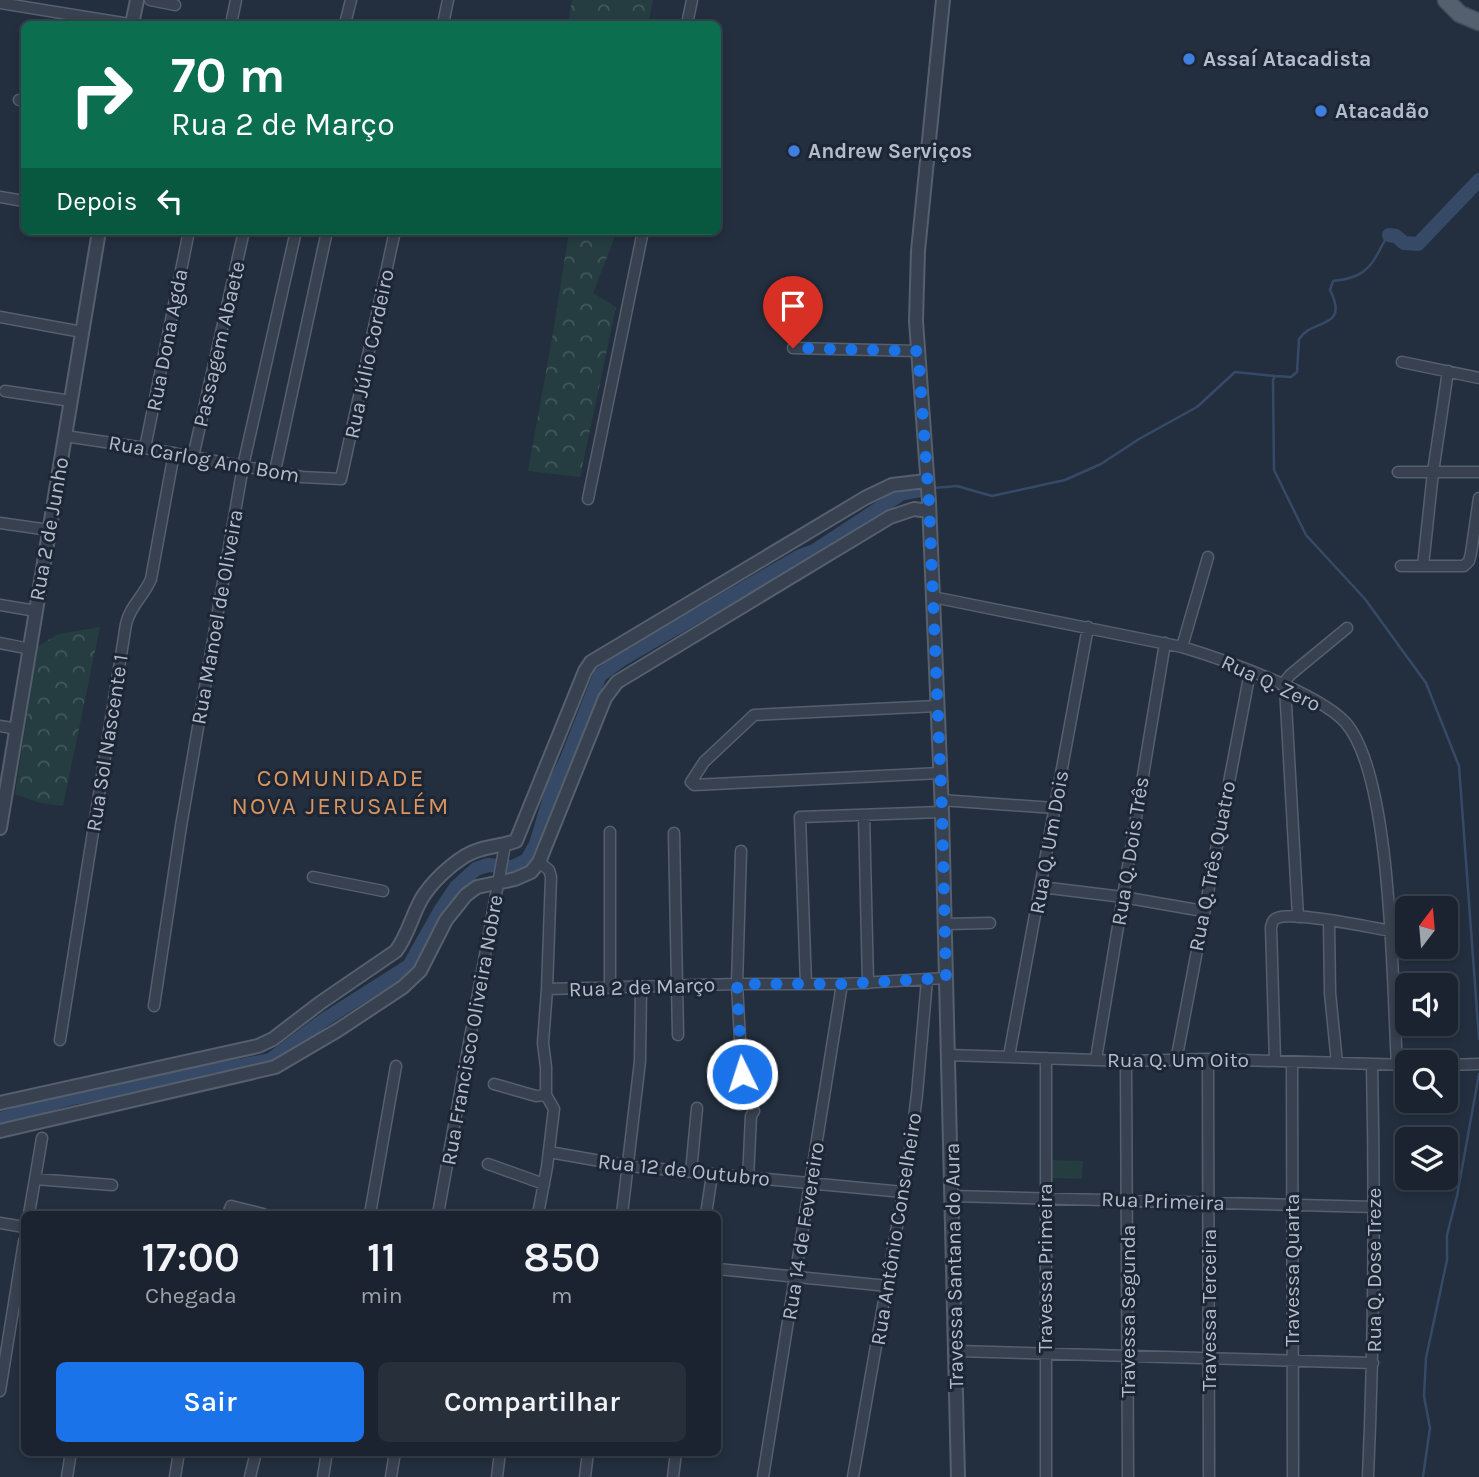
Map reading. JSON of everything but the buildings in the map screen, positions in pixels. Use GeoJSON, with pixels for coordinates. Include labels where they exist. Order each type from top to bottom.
{"type":"FeatureCollection","features":[{"type":"Feature","properties":{"kind":"main road"},"geometry":{"type":"LineString","coordinates":[[1446,0],[1461,14],[1479,22]]}},
{"type":"Feature","properties":{"kind":"street"},"geometry":{"type":"LineString","coordinates":[[131,21],[137,0]]}},
{"type":"Feature","properties":{"kind":"street"},"geometry":{"type":"LineString","coordinates":[[150,0],[175,5]]}},
{"type":"Feature","properties":{"kind":"street"},"geometry":{"type":"LineString","coordinates":[[232,21],[236,0]]}},
{"type":"Feature","properties":{"kind":"street"},"geometry":{"type":"LineString","coordinates":[[346,21],[351,0]]}},
{"type":"Feature","properties":{"kind":"street"},"geometry":{"type":"LineString","coordinates":[[444,21],[448,0]]}},
{"type":"Feature","properties":{"kind":"street"},"geometry":{"type":"LineString","coordinates":[[688,21],[692,0]]}},
{"type":"Feature","properties":{"kind":"street","name":"Travessa Santana do Aura"},"geometry":{"type":"LineString","coordinates":[[943,0],[918,251],[916,321],[929,506],[941,773],[958,1477]]}},
{"type":"Feature","properties":{"kind":"street"},"geometry":{"type":"LineString","coordinates":[[0,3],[111,21]]}},
{"type":"Feature","properties":{"kind":"street"},"geometry":{"type":"LineString","coordinates":[[0,197],[21,200]]}},
{"type":"Feature","properties":{"kind":"street","name":"Rua 2 de Junho"},"geometry":{"type":"LineString","coordinates":[[0,828],[98,235]]}},
{"type":"Feature","properties":{"kind":"street","name":"Rua Dona Agda"},"geometry":{"type":"LineString","coordinates":[[145,448],[188,235]]}},
{"type":"Feature","properties":{"kind":"street","name":"Passagem Abaete"},"geometry":{"type":"LineString","coordinates":[[193,457],[243,235]]}},
{"type":"Feature","properties":{"kind":"street","name":"Rua Manoel de Oliveira"},"geometry":{"type":"LineString","coordinates":[[154,1006],[179,840],[243,466],[295,235]]}},
{"type":"Feature","properties":{"kind":"street"},"geometry":{"type":"LineString","coordinates":[[275,471],[326,235]]}},
{"type":"Feature","properties":{"kind":"street","name":"Rua Júlio Cordeiro"},"geometry":{"type":"LineString","coordinates":[[342,478],[395,235]]}},
{"type":"Feature","properties":{"kind":"street"},"geometry":{"type":"LineString","coordinates":[[588,499],[642,235]]}},
{"type":"Feature","properties":{"kind":"street"},"geometry":{"type":"LineString","coordinates":[[0,317],[82,332]]}},
{"type":"Feature","properties":{"kind":"street"},"geometry":{"type":"LineString","coordinates":[[793,348],[918,351]]}},
{"type":"Feature","properties":{"kind":"street"},"geometry":{"type":"LineString","coordinates":[[1402,362],[1479,378]]}},
{"type":"Feature","properties":{"kind":"street"},"geometry":{"type":"LineString","coordinates":[[1423,566],[1448,371]]}},
{"type":"Feature","properties":{"kind":"street"},"geometry":{"type":"LineString","coordinates":[[5,391],[71,401]]}},
{"type":"Feature","properties":{"kind":"street","name":"Rua Carlog Ano Bom"},"geometry":{"type":"LineString","coordinates":[[65,436],[302,477],[342,478]]}},
{"type":"Feature","properties":{"kind":"street","name":"Rua Sol Nascente 1"},"geometry":{"type":"LineString","coordinates":[[60,1040],[126,624],[131,608],[147,589],[151,579],[174,453]]}},
{"type":"Feature","properties":{"kind":"street"},"geometry":{"type":"LineString","coordinates":[[1398,472],[1479,472]]}},
{"type":"Feature","properties":{"kind":"street"},"geometry":{"type":"LineString","coordinates":[[0,1103],[258,1046],[273,1039],[396,951],[422,898],[442,874],[465,855],[491,845],[505,845],[516,841],[591,662],[865,498],[892,485],[926,482]]}},
{"type":"Feature","properties":{"kind":"street"},"geometry":{"type":"LineString","coordinates":[[1401,566],[1464,566],[1469,561],[1479,498]]}},
{"type":"Feature","properties":{"kind":"street"},"geometry":{"type":"LineString","coordinates":[[0,1131],[275,1067],[404,987],[420,971],[446,920],[457,905],[477,887],[499,877],[514,879],[531,872],[540,862],[605,698],[617,682],[890,517],[929,506]]}},
{"type":"Feature","properties":{"kind":"street"},"geometry":{"type":"LineString","coordinates":[[0,523],[49,530]]}},
{"type":"Feature","properties":{"kind":"street"},"geometry":{"type":"LineString","coordinates":[[1182,647],[1208,557]]}},
{"type":"Feature","properties":{"kind":"street","name":"Rua Q. Zero"},"geometry":{"type":"LineString","coordinates":[[933,597],[1182,647],[1283,686],[1335,714],[1357,739],[1365,760],[1377,813],[1391,931],[1401,1050]]}},
{"type":"Feature","properties":{"kind":"street"},"geometry":{"type":"LineString","coordinates":[[0,605],[36,611]]}},
{"type":"Feature","properties":{"kind":"street","name":"Rua Q. Um Dois"},"geometry":{"type":"LineString","coordinates":[[1009,1056],[1088,627]]}},
{"type":"Feature","properties":{"kind":"street"},"geometry":{"type":"LineString","coordinates":[[1298,917],[1283,686],[1290,675],[1347,628]]}},
{"type":"Feature","properties":{"kind":"street"},"geometry":{"type":"LineString","coordinates":[[0,643],[30,649]]}},
{"type":"Feature","properties":{"kind":"street","name":"Rua Q. Dois Três"},"geometry":{"type":"LineString","coordinates":[[1096,1059],[1165,643]]}},
{"type":"Feature","properties":{"kind":"street","name":"Rua Q. Três Quatro"},"geometry":{"type":"LineString","coordinates":[[1176,1060],[1250,672]]}},
{"type":"Feature","properties":{"kind":"street"},"geometry":{"type":"LineString","coordinates":[[937,706],[754,715],[704,762],[691,782],[694,785],[941,773]]}},
{"type":"Feature","properties":{"kind":"street"},"geometry":{"type":"LineString","coordinates":[[0,726],[17,729]]}},
{"type":"Feature","properties":{"kind":"street"},"geometry":{"type":"LineString","coordinates":[[806,984],[800,817],[864,815],[942,806],[1054,808]]}},
{"type":"Feature","properties":{"kind":"street"},"geometry":{"type":"LineString","coordinates":[[864,815],[867,983]]}},
{"type":"Feature","properties":{"kind":"street"},"geometry":{"type":"LineString","coordinates":[[610,832],[610,988]]}},
{"type":"Feature","properties":{"kind":"street"},"geometry":{"type":"LineString","coordinates":[[674,833],[678,1035]]}},
{"type":"Feature","properties":{"kind":"street","name":"Rua Francisco Oliveira Nobre"},"geometry":{"type":"LineString","coordinates":[[439,1211],[505,845]]}},
{"type":"Feature","properties":{"kind":"street"},"geometry":{"type":"LineString","coordinates":[[741,851],[737,984],[743,1094],[752,1102],[754,1111],[751,1116],[753,1125],[748,1178]]}},
{"type":"Feature","properties":{"kind":"street"},"geometry":{"type":"LineString","coordinates":[[539,1211],[550,1152],[554,1109],[546,1095],[543,1043],[551,877],[549,870],[540,862]]}},
{"type":"Feature","properties":{"kind":"street"},"geometry":{"type":"LineString","coordinates":[[313,877],[383,891]]}},
{"type":"Feature","properties":{"kind":"street"},"geometry":{"type":"LineString","coordinates":[[1041,887],[1203,911]]}},
{"type":"Feature","properties":{"kind":"street"},"geometry":{"type":"LineString","coordinates":[[1275,1061],[1271,927],[1274,920],[1298,917],[1391,931]]}},
{"type":"Feature","properties":{"kind":"street"},"geometry":{"type":"LineString","coordinates":[[1329,922],[1330,993],[1337,1063]]}},
{"type":"Feature","properties":{"kind":"street"},"geometry":{"type":"LineString","coordinates":[[945,925],[990,923]]}},
{"type":"Feature","properties":{"kind":"street","name":"Rua 2 de Março"},"geometry":{"type":"LineString","coordinates":[[547,989],[842,984],[946,978]]}},
{"type":"Feature","properties":{"kind":"street","name":"Rua Antônio Conselheiro"},"geometry":{"type":"LineString","coordinates":[[853,1477],[888,1286],[917,1094],[927,980]]}},
{"type":"Feature","properties":{"kind":"street","name":"Rua 14 de Fevereiro"},"geometry":{"type":"LineString","coordinates":[[763,1477],[842,984]]}},
{"type":"Feature","properties":{"kind":"street"},"geometry":{"type":"LineString","coordinates":[[622,1211],[640,1062],[641,988]]}},
{"type":"Feature","properties":{"kind":"street","name":"Rua Q. Um Oito"},"geometry":{"type":"LineString","coordinates":[[948,1055],[1126,1061],[1208,1059],[1395,1065]]}},
{"type":"Feature","properties":{"kind":"street","name":"Travessa Primeira"},"geometry":{"type":"LineString","coordinates":[[1046,1058],[1046,1477]]}},
{"type":"Feature","properties":{"kind":"street","name":"Travessa Terceira"},"geometry":{"type":"LineString","coordinates":[[1208,1059],[1209,1477]]}},
{"type":"Feature","properties":{"kind":"street","name":"Travessa Segunda"},"geometry":{"type":"LineString","coordinates":[[1126,1061],[1128,1477]]}},
{"type":"Feature","properties":{"kind":"street","name":"Travessa Quarta"},"geometry":{"type":"LineString","coordinates":[[1292,1063],[1293,1477]]}},
{"type":"Feature","properties":{"kind":"street","name":"Rua Q. Dose Treze"},"geometry":{"type":"LineString","coordinates":[[1368,1477],[1375,1207],[1372,1063]]}},
{"type":"Feature","properties":{"kind":"street"},"geometry":{"type":"LineString","coordinates":[[1458,1065],[1476,1064]]}},
{"type":"Feature","properties":{"kind":"street"},"geometry":{"type":"LineString","coordinates":[[371,1211],[396,1066]]}},
{"type":"Feature","properties":{"kind":"street"},"geometry":{"type":"LineString","coordinates":[[494,1084],[536,1096],[546,1095]]}},
{"type":"Feature","properties":{"kind":"street"},"geometry":{"type":"LineString","coordinates":[[691,1172],[697,1108]]}},
{"type":"Feature","properties":{"kind":"street"},"geometry":{"type":"LineString","coordinates":[[30,1211],[42,1138]]}},
{"type":"Feature","properties":{"kind":"street","name":"Rua 12 de Outubro"},"geometry":{"type":"LineString","coordinates":[[550,1152],[629,1166],[902,1192]]}},
{"type":"Feature","properties":{"kind":"street"},"geometry":{"type":"LineString","coordinates":[[488,1164],[544,1184]]}},
{"type":"Feature","properties":{"kind":"street"},"geometry":{"type":"LineString","coordinates":[[706,1211],[712,1175]]}},
{"type":"Feature","properties":{"kind":"street"},"geometry":{"type":"LineString","coordinates":[[35,1179],[112,1185]]}},
{"type":"Feature","properties":{"kind":"street","name":"Rua Primeira"},"geometry":{"type":"LineString","coordinates":[[952,1196],[1375,1207]]}},
{"type":"Feature","properties":{"kind":"street"},"geometry":{"type":"LineString","coordinates":[[0,1223],[21,1226]]}},
{"type":"Feature","properties":{"kind":"street"},"geometry":{"type":"LineString","coordinates":[[0,1391],[21,1260]]}},
{"type":"Feature","properties":{"kind":"street"},"geometry":{"type":"LineString","coordinates":[[721,1269],[888,1286]]}},
{"type":"Feature","properties":{"kind":"street"},"geometry":{"type":"LineString","coordinates":[[957,1351],[1373,1363]]}},
{"type":"Feature","properties":{"kind":"street"},"geometry":{"type":"LineString","coordinates":[[67,1477],[70,1456]]}},
{"type":"Feature","properties":{"kind":"street"},"geometry":{"type":"LineString","coordinates":[[175,1477],[178,1456]]}},
{"type":"Feature","properties":{"kind":"street"},"geometry":{"type":"LineString","coordinates":[[250,1477],[255,1456]]}},
{"type":"Feature","properties":{"kind":"street"},"geometry":{"type":"LineString","coordinates":[[323,1477],[326,1456]]}},
{"type":"Feature","properties":{"kind":"street"},"geometry":{"type":"LineString","coordinates":[[391,1477],[395,1456]]}},
{"type":"Feature","properties":{"kind":"street"},"geometry":{"type":"LineString","coordinates":[[497,1477],[500,1456]]}},
{"type":"Feature","properties":{"kind":"street"},"geometry":{"type":"LineString","coordinates":[[585,1477],[588,1456]]}},
{"type":"Feature","properties":{"kind":"street"},"geometry":{"type":"LineString","coordinates":[[673,1477],[676,1456]]}},
{"type":"Feature","properties":{"kind":"green space"},"geometry":{"type":"Polygon","coordinates":[[[572,0],[653,0],[649,21],[568,21],[572,0]]]}},
{"type":"Feature","properties":{"kind":"green space"},"geometry":{"type":"Polygon","coordinates":[[[568,235],[615,235],[593,293],[616,307],[580,477],[528,471],[568,235]]]}},
{"type":"Feature","properties":{"kind":"green space"},"geometry":{"type":"Polygon","coordinates":[[[100,627],[63,806],[40,803],[15,794],[38,646],[58,634],[100,627]]]}},
{"type":"Feature","properties":{"kind":"green space"},"geometry":{"type":"Polygon","coordinates":[[[1051,1160],[1083,1161],[1082,1179],[1051,1178],[1051,1160]]]}},
{"type":"Feature","properties":{"kind":"waterway"},"geometry":{"type":"LineString","coordinates":[[1389,235],[1396,236],[1404,243],[1418,244],[1479,180]]}},
{"type":"Feature","properties":{"kind":"waterway"},"geometry":{"type":"LineString","coordinates":[[1389,235],[1364,271],[1347,279],[1333,281],[1330,290],[1335,312],[1332,318],[1312,328],[1299,339],[1297,372],[1291,377],[1275,376],[1273,380],[1274,470],[1306,535],[1365,599],[1426,683],[1459,766],[1479,1039]]}},
{"type":"Feature","properties":{"kind":"waterway"},"geometry":{"type":"LineString","coordinates":[[933,488],[957,486],[992,496],[1065,480],[1101,464],[1197,407],[1235,372],[1275,376]]}},
{"type":"Feature","properties":{"kind":"waterway"},"geometry":{"type":"LineString","coordinates":[[0,1119],[68,1099],[270,1060],[324,1020],[409,966],[456,887],[476,869],[488,865],[513,867],[527,860],[536,844],[553,787],[600,675],[621,660],[800,556],[814,551],[901,494],[926,489]]}},
{"type":"Feature","properties":{"kind":"waterway"},"geometry":{"type":"LineString","coordinates":[[1423,1477],[1430,1428],[1424,1396],[1426,1358],[1447,1260],[1447,1235],[1457,1196],[1479,1074]]}},
{"type":"Feature","properties":{"kind":"place","name":"Assaí Atacadista"},"geometry":{"type":"Point","coordinates":[1189,59]}},
{"type":"Feature","properties":{"kind":"place","name":"Atacadão"},"geometry":{"type":"Point","coordinates":[1321,111]}},
{"type":"Feature","properties":{"kind":"place","name":"Andrew Serviços"},"geometry":{"type":"Point","coordinates":[794,151]}},
{"type":"Feature","properties":{"kind":"district","name":"COMUNIDADE NOVA JERUSALÉM"},"geometry":{"type":"Point","coordinates":[341,792]}},
{"type":"Feature","properties":{"kind":"route"},"geometry":{"type":"LineString","coordinates":[[742,1074],[737,984],[842,984],[946,978],[929,502],[918,351],[793,348]]}}]}
